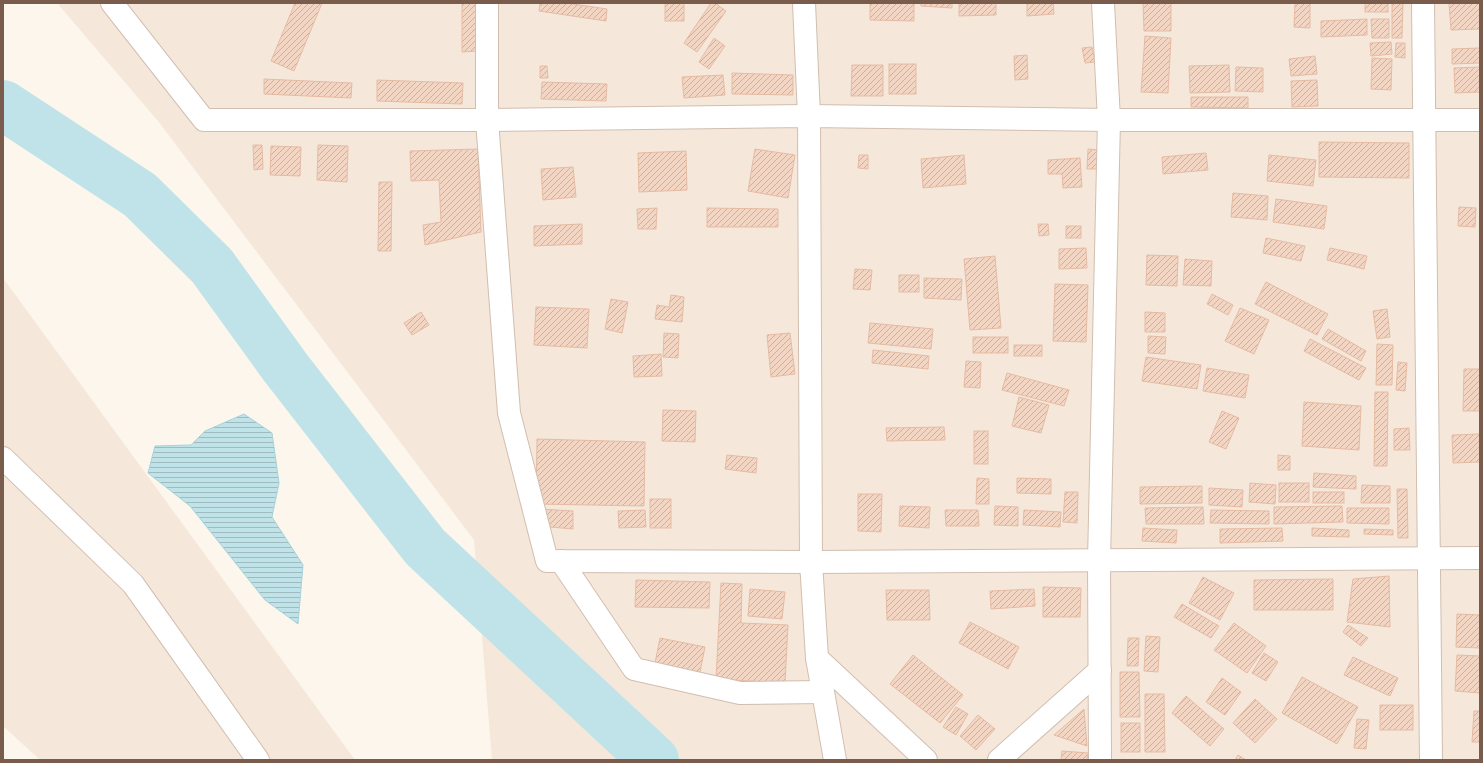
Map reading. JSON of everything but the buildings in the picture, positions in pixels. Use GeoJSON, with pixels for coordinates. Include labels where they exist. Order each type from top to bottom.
{"type":"FeatureCollection","features":[{"type":"Feature","properties":{"kind":"street"},"geometry":{"type":"LineString","coordinates":[[112,3],[204,120],[487,120],[809,116],[1109,120],[1480,120]]}},
{"type":"Feature","properties":{"kind":"street"},"geometry":{"type":"LineString","coordinates":[[487,3],[487,120],[509,413],[547,561],[811,562],[1480,558]]}},
{"type":"Feature","properties":{"kind":"street"},"geometry":{"type":"LineString","coordinates":[[804,3],[809,116],[811,562],[816,658],[835,760]]}},
{"type":"Feature","properties":{"kind":"street"},"geometry":{"type":"LineString","coordinates":[[1100,760],[1099,561],[1109,120],[1103,3]]}},
{"type":"Feature","properties":{"kind":"street"},"geometry":{"type":"LineString","coordinates":[[1423,3],[1430,760]]}},
{"type":"Feature","properties":{"kind":"street"},"geometry":{"type":"LineString","coordinates":[[3,458],[133,584],[258,760]]}},
{"type":"Feature","properties":{"kind":"street"},"geometry":{"type":"LineString","coordinates":[[561,561],[634,669],[740,693],[823,692]]}},
{"type":"Feature","properties":{"kind":"street"},"geometry":{"type":"LineString","coordinates":[[816,658],[926,760]]}},
{"type":"Feature","properties":{"kind":"street"},"geometry":{"type":"LineString","coordinates":[[999,760],[1100,670]]}},
{"type":"Feature","properties":{"kind":"shaded area"},"geometry":{"type":"Polygon","coordinates":[[[57,3],[1480,3],[1480,760],[492,760],[474,540],[158,121],[57,3]]]}},
{"type":"Feature","properties":{"kind":"shaded area"},"geometry":{"type":"Polygon","coordinates":[[[3,278],[355,760],[40,760],[3,726],[3,278]]]}},
{"type":"Feature","properties":{"kind":"water"},"geometry":{"type":"Polygon","coordinates":[[[244,414],[272,433],[279,483],[272,517],[303,565],[298,624],[265,600],[190,506],[148,473],[155,446],[191,445],[205,431],[244,414]]]}},
{"type":"Feature","properties":{"kind":"waterway"},"geometry":{"type":"LineString","coordinates":[[3,105],[140,195],[212,266],[285,367],[425,547],[654,760]]}}]}
